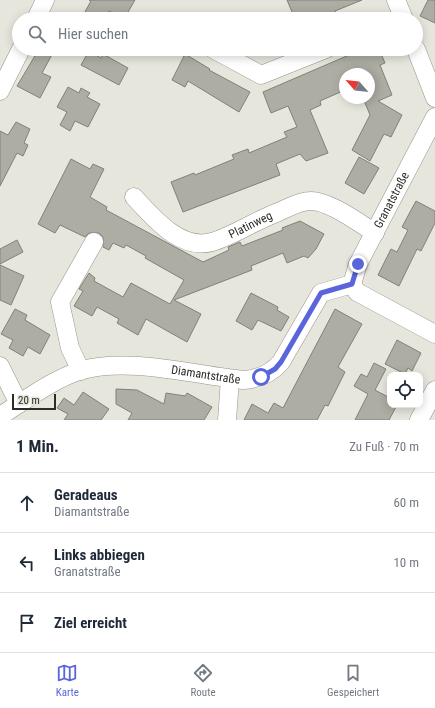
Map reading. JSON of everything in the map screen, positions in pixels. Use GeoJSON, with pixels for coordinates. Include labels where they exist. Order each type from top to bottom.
{"type":"FeatureCollection","features":[{"type":"Feature","properties":{"kind":"street"},"geometry":{"type":"LineString","coordinates":[[39,12],[45,0]]}},
{"type":"Feature","properties":{"kind":"street"},"geometry":{"type":"LineString","coordinates":[[396,0],[400,12]]}},
{"type":"Feature","properties":{"kind":"street"},"geometry":{"type":"LineString","coordinates":[[0,91],[18,56]]}},
{"type":"Feature","properties":{"kind":"street"},"geometry":{"type":"LineString","coordinates":[[226,56],[261,75],[308,56]]}},
{"type":"Feature","properties":{"kind":"street"},"geometry":{"type":"LineString","coordinates":[[419,56],[435,98]]}},
{"type":"Feature","properties":{"kind":"street","name":"Granatstraße"},"geometry":{"type":"LineString","coordinates":[[352,284],[358,264],[435,117]]}},
{"type":"Feature","properties":{"kind":"street","name":"Platinweg"},"geometry":{"type":"LineString","coordinates":[[134,197],[162,227],[184,240],[200,243],[211,242],[263,218],[310,201],[328,205],[375,233]]}},
{"type":"Feature","properties":{"kind":"street"},"geometry":{"type":"LineString","coordinates":[[81,371],[70,348],[60,302],[94,242]]}},
{"type":"Feature","properties":{"kind":"street"},"geometry":{"type":"LineString","coordinates":[[352,284],[357,292],[435,334]]}},
{"type":"Feature","properties":{"kind":"street","name":"Diamantstraße"},"geometry":{"type":"LineString","coordinates":[[0,416],[63,378],[99,366],[131,366],[230,379],[253,380],[275,369],[288,352],[321,293],[352,284]]}},
{"type":"Feature","properties":{"kind":"street"},"geometry":{"type":"LineString","coordinates":[[0,366],[19,404]]}},
{"type":"Feature","properties":{"kind":"street"},"geometry":{"type":"LineString","coordinates":[[227,420],[230,379]]}},
{"type":"Feature","properties":{"kind":"street"},"geometry":{"type":"LineString","coordinates":[[419,420],[435,390]]}},
{"type":"Feature","properties":{"kind":"building"},"geometry":{"type":"Polygon","coordinates":[[[89,0],[135,0],[128,12],[85,12],[91,1],[89,0]]]}},
{"type":"Feature","properties":{"kind":"building"},"geometry":{"type":"Polygon","coordinates":[[[287,0],[362,0],[336,12],[292,12],[287,0]]]}},
{"type":"Feature","properties":{"kind":"building"},"geometry":{"type":"Polygon","coordinates":[[[428,0],[435,0],[435,23],[423,17],[422,12],[428,0]]]}},
{"type":"Feature","properties":{"kind":"building"},"geometry":{"type":"Polygon","coordinates":[[[35,56],[51,56],[42,73],[51,77],[40,98],[17,86],[35,56]]]}},
{"type":"Feature","properties":{"kind":"building"},"geometry":{"type":"Polygon","coordinates":[[[86,56],[98,56],[101,58],[102,56],[107,56],[128,68],[119,85],[81,65],[86,56]]]}},
{"type":"Feature","properties":{"kind":"building"},"geometry":{"type":"Polygon","coordinates":[[[184,56],[188,56],[210,69],[209,70],[250,92],[239,112],[188,81],[185,87],[172,80],[184,56]]]}},
{"type":"Feature","properties":{"kind":"building"},"geometry":{"type":"Polygon","coordinates":[[[347,56],[382,56],[385,63],[380,65],[392,95],[378,101],[402,115],[391,137],[384,134],[370,161],[352,150],[370,115],[365,104],[375,104],[375,68],[339,68],[339,93],[320,101],[321,105],[310,110],[328,153],[306,161],[300,154],[276,164],[280,175],[183,212],[171,182],[194,173],[195,175],[234,159],[232,155],[248,149],[249,153],[287,137],[284,132],[297,127],[288,106],[271,113],[263,92],[347,56]]]}},
{"type":"Feature","properties":{"kind":"building"},"geometry":{"type":"Polygon","coordinates":[[[68,87],[79,93],[81,88],[90,93],[87,97],[100,104],[88,127],[75,121],[70,131],[60,125],[67,112],[57,107],[68,87]]]}},
{"type":"Feature","properties":{"kind":"building"},"geometry":{"type":"Polygon","coordinates":[[[16,122],[30,129],[24,143],[28,145],[23,156],[17,153],[0,186],[0,131],[8,135],[16,122]]]}},
{"type":"Feature","properties":{"kind":"building"},"geometry":{"type":"Polygon","coordinates":[[[359,157],[379,168],[364,194],[345,183],[359,157]]]}},
{"type":"Feature","properties":{"kind":"building"},"geometry":{"type":"Polygon","coordinates":[[[71,159],[90,169],[93,164],[104,169],[90,197],[107,207],[106,210],[203,262],[229,250],[228,247],[240,242],[242,246],[283,230],[282,228],[300,221],[324,234],[316,249],[308,258],[304,256],[287,263],[283,253],[251,266],[252,270],[174,300],[201,314],[187,342],[146,319],[138,335],[117,323],[119,319],[97,307],[92,316],[74,306],[83,291],[79,289],[89,273],[95,278],[94,281],[123,297],[131,283],[170,304],[184,280],[145,258],[146,256],[126,245],[124,248],[113,243],[109,250],[103,247],[103,237],[99,233],[89,233],[85,237],[60,225],[55,233],[38,224],[71,159]]]}},
{"type":"Feature","properties":{"kind":"building"},"geometry":{"type":"Polygon","coordinates":[[[416,201],[435,211],[435,223],[421,251],[417,249],[399,286],[378,275],[391,249],[397,252],[408,230],[402,227],[416,201]]]}},
{"type":"Feature","properties":{"kind":"building"},"geometry":{"type":"Polygon","coordinates":[[[17,240],[23,252],[0,264],[0,249],[17,240]]]}},
{"type":"Feature","properties":{"kind":"building"},"geometry":{"type":"Polygon","coordinates":[[[0,265],[24,276],[11,305],[0,300],[0,265]]]}},
{"type":"Feature","properties":{"kind":"building"},"geometry":{"type":"Polygon","coordinates":[[[251,293],[278,307],[277,310],[289,317],[281,331],[258,320],[252,330],[236,321],[251,293]]]}},
{"type":"Feature","properties":{"kind":"building"},"geometry":{"type":"Polygon","coordinates":[[[15,309],[27,315],[25,320],[50,335],[40,354],[28,347],[23,356],[9,348],[13,340],[1,334],[15,309]]]}},
{"type":"Feature","properties":{"kind":"building"},"geometry":{"type":"Polygon","coordinates":[[[335,309],[362,324],[338,367],[345,372],[328,406],[325,405],[317,420],[244,420],[252,404],[268,413],[274,403],[283,408],[335,309]]]}},
{"type":"Feature","properties":{"kind":"building"},"geometry":{"type":"Polygon","coordinates":[[[397,340],[421,353],[412,371],[408,368],[406,372],[401,372],[385,364],[397,340]]]}},
{"type":"Feature","properties":{"kind":"building"},"geometry":{"type":"Polygon","coordinates":[[[374,363],[386,369],[375,390],[387,396],[387,408],[395,408],[389,420],[355,420],[368,394],[354,386],[361,374],[367,377],[374,363]]]}},
{"type":"Feature","properties":{"kind":"building"},"geometry":{"type":"Polygon","coordinates":[[[116,389],[137,390],[164,404],[166,393],[185,396],[187,393],[212,407],[204,420],[128,420],[132,413],[116,404],[116,389]]]}},
{"type":"Feature","properties":{"kind":"building"},"geometry":{"type":"Polygon","coordinates":[[[83,392],[109,409],[101,420],[64,420],[68,414],[57,408],[64,398],[74,405],[83,392]]]}},
{"type":"Feature","properties":{"kind":"route"},"geometry":{"type":"LineString","coordinates":[[261,377],[275,369],[281,362],[321,293],[326,290],[352,284],[352,277],[358,264]]}}]}
